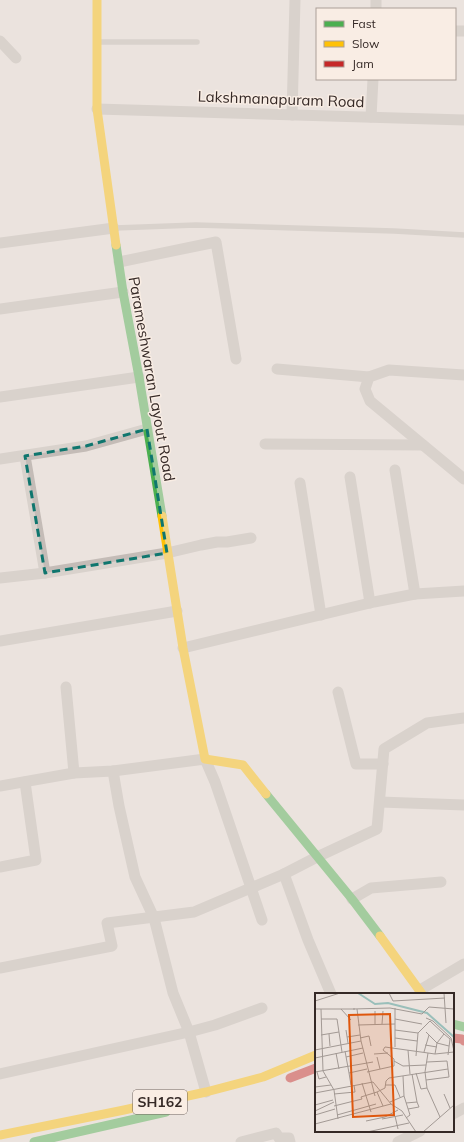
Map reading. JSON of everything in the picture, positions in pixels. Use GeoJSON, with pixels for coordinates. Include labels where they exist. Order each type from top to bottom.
{"type":"FeatureCollection","features":[{"type":"Feature","properties":{"kind":"street","name":"Parameshwaran Layout Road"},"geometry":{"type":"LineString","coordinates":[[97,0],[97,109],[123,292],[139,377],[183,648],[204,759]]}},
{"type":"Feature","properties":{"kind":"street"},"geometry":{"type":"LineString","coordinates":[[292,115],[295,0]]}},
{"type":"Feature","properties":{"kind":"street"},"geometry":{"type":"LineString","coordinates":[[0,41],[16,58]]}},
{"type":"Feature","properties":{"kind":"street"},"geometry":{"type":"LineString","coordinates":[[371,117],[373,80]]}},
{"type":"Feature","properties":{"kind":"street","name":"Lakshmanapuram Road"},"geometry":{"type":"LineString","coordinates":[[97,109],[464,120]]}},
{"type":"Feature","properties":{"kind":"street"},"geometry":{"type":"LineString","coordinates":[[0,243],[114,228]]}},
{"type":"Feature","properties":{"kind":"street"},"geometry":{"type":"LineString","coordinates":[[119,262],[216,242],[236,359]]}},
{"type":"Feature","properties":{"kind":"street"},"geometry":{"type":"LineString","coordinates":[[0,308],[123,292]]}},
{"type":"Feature","properties":{"kind":"street"},"geometry":{"type":"LineString","coordinates":[[277,369],[368,377],[389,370],[464,375]]}},
{"type":"Feature","properties":{"kind":"street"},"geometry":{"type":"LineString","coordinates":[[0,397],[139,377]]}},
{"type":"Feature","properties":{"kind":"street"},"geometry":{"type":"LineString","coordinates":[[368,377],[365,389],[370,401],[464,479]]}},
{"type":"Feature","properties":{"kind":"street"},"geometry":{"type":"LineString","coordinates":[[0,459],[86,446],[147,429]]}},
{"type":"Feature","properties":{"kind":"street"},"geometry":{"type":"LineString","coordinates":[[265,444],[423,445]]}},
{"type":"Feature","properties":{"kind":"street"},"geometry":{"type":"LineString","coordinates":[[25,456],[45,572]]}},
{"type":"Feature","properties":{"kind":"street"},"geometry":{"type":"LineString","coordinates":[[395,470],[415,594]]}},
{"type":"Feature","properties":{"kind":"street"},"geometry":{"type":"LineString","coordinates":[[350,477],[370,603]]}},
{"type":"Feature","properties":{"kind":"street"},"geometry":{"type":"LineString","coordinates":[[300,482],[321,615]]}},
{"type":"Feature","properties":{"kind":"street"},"geometry":{"type":"LineString","coordinates":[[0,578],[167,553],[217,542],[251,538]]}},
{"type":"Feature","properties":{"kind":"street"},"geometry":{"type":"LineString","coordinates":[[183,648],[370,603],[415,594],[464,591]]}},
{"type":"Feature","properties":{"kind":"street"},"geometry":{"type":"LineString","coordinates":[[0,641],[177,611]]}},
{"type":"Feature","properties":{"kind":"street"},"geometry":{"type":"LineString","coordinates":[[66,687],[74,772]]}},
{"type":"Feature","properties":{"kind":"street"},"geometry":{"type":"LineString","coordinates":[[338,692],[356,764],[383,764]]}},
{"type":"Feature","properties":{"kind":"street"},"geometry":{"type":"LineString","coordinates":[[0,968],[112,946],[107,923],[194,912],[284,874],[377,829],[384,749],[427,723],[464,718]]}},
{"type":"Feature","properties":{"kind":"street"},"geometry":{"type":"LineString","coordinates":[[204,759],[215,782],[262,920]]}},
{"type":"Feature","properties":{"kind":"street"},"geometry":{"type":"LineString","coordinates":[[0,786],[74,772],[113,771],[204,759],[243,765],[352,899],[421,992],[464,964]]}},
{"type":"Feature","properties":{"kind":"street"},"geometry":{"type":"LineString","coordinates":[[113,771],[119,806],[135,877],[154,918],[174,993],[189,1032],[206,1092]]}},
{"type":"Feature","properties":{"kind":"street"},"geometry":{"type":"LineString","coordinates":[[0,867],[36,860],[25,782]]}},
{"type":"Feature","properties":{"kind":"street"},"geometry":{"type":"LineString","coordinates":[[380,802],[464,805]]}},
{"type":"Feature","properties":{"kind":"street"},"geometry":{"type":"LineString","coordinates":[[284,874],[308,940],[331,993]]}},
{"type":"Feature","properties":{"kind":"street"},"geometry":{"type":"LineString","coordinates":[[352,899],[371,888],[441,882]]}},
{"type":"Feature","properties":{"kind":"street"},"geometry":{"type":"LineString","coordinates":[[0,1074],[189,1032],[215,1025],[262,1008]]}},
{"type":"Feature","properties":{"kind":"street"},"geometry":{"type":"LineString","coordinates":[[454,1024],[464,1027]]}},
{"type":"Feature","properties":{"kind":"street"},"geometry":{"type":"LineString","coordinates":[[454,1038],[464,1040]]}},
{"type":"Feature","properties":{"kind":"street","name":"SH162"},"geometry":{"type":"LineString","coordinates":[[0,1135],[206,1092],[263,1077],[315,1055]]}},
{"type":"Feature","properties":{"kind":"street"},"geometry":{"type":"LineString","coordinates":[[279,1081],[315,1068]]}},
{"type":"Feature","properties":{"kind":"street"},"geometry":{"type":"LineString","coordinates":[[454,1113],[464,1108]]}},
{"type":"Feature","properties":{"kind":"street","name":"SH162"},"geometry":{"type":"LineString","coordinates":[[34,1142],[175,1110]]}},
{"type":"Feature","properties":{"kind":"street"},"geometry":{"type":"LineString","coordinates":[[398,1142],[418,1132]]}},
{"type":"Feature","properties":{"kind":"street"},"geometry":{"type":"LineString","coordinates":[[241,1142],[276,1133],[279,1138],[289,1138],[290,1142]]}},
{"type":"Feature","properties":{"kind":"lane"},"geometry":{"type":"LineString","coordinates":[[97,42],[197,42]]}},
{"type":"Feature","properties":{"kind":"lane"},"geometry":{"type":"LineString","coordinates":[[114,228],[196,225],[464,234]]}},
{"type":"Feature","properties":{"kind":"highlighted area"},"geometry":{"type":"Polygon","coordinates":[[[147,429],[167,553],[45,573],[25,456],[86,446],[147,429]]]}},
{"type":"Feature","properties":{"kind":"traffic: fast"},"geometry":{"type":"LineString","coordinates":[[116,245],[162,516]]}},
{"type":"Feature","properties":{"kind":"traffic: fast"},"geometry":{"type":"LineString","coordinates":[[266,794],[352,899],[380,936]]}},
{"type":"Feature","properties":{"kind":"traffic: fast"},"geometry":{"type":"LineString","coordinates":[[454,1024],[464,1027]]}},
{"type":"Feature","properties":{"kind":"traffic: fast"},"geometry":{"type":"LineString","coordinates":[[34,1142],[166,1112]]}},
{"type":"Feature","properties":{"kind":"traffic: slow"},"geometry":{"type":"LineString","coordinates":[[97,0],[97,109],[116,245]]}},
{"type":"Feature","properties":{"kind":"traffic: slow"},"geometry":{"type":"LineString","coordinates":[[162,516],[183,648],[205,759],[243,765],[266,794]]}},
{"type":"Feature","properties":{"kind":"traffic: slow"},"geometry":{"type":"LineString","coordinates":[[380,936],[421,993]]}},
{"type":"Feature","properties":{"kind":"traffic: slow"},"geometry":{"type":"LineString","coordinates":[[0,1135],[206,1092],[263,1077],[315,1055]]}},
{"type":"Feature","properties":{"kind":"traffic: jam"},"geometry":{"type":"LineString","coordinates":[[454,1038],[462,1039],[464,1041]]}},
{"type":"Feature","properties":{"kind":"traffic: jam"},"geometry":{"type":"LineString","coordinates":[[290,1078],[315,1068]]}}]}
